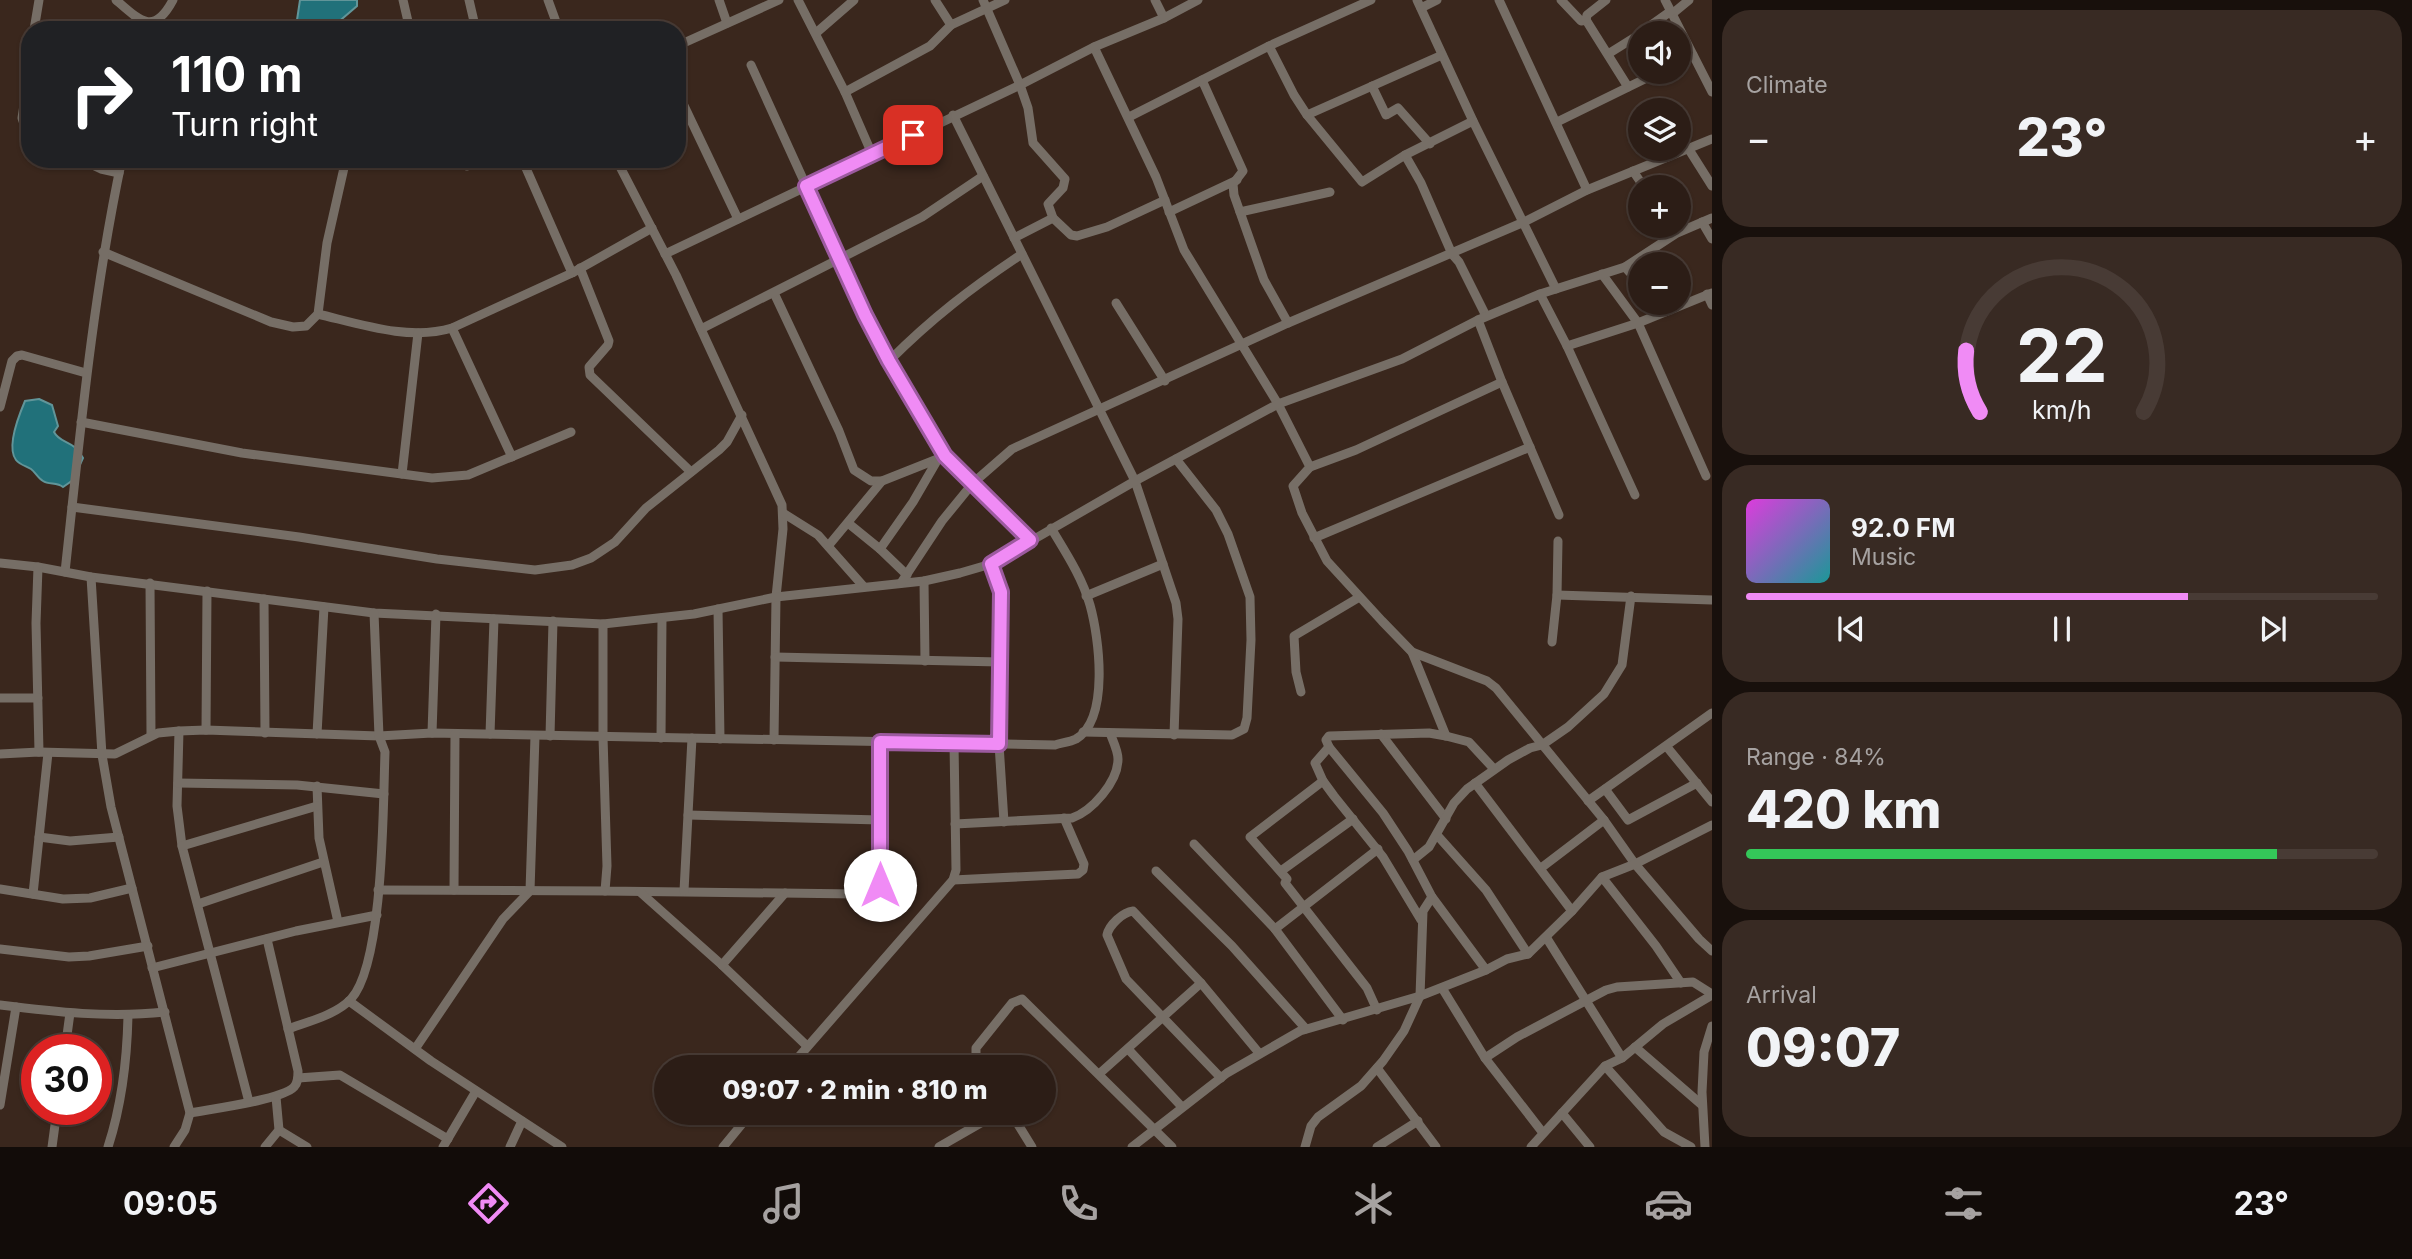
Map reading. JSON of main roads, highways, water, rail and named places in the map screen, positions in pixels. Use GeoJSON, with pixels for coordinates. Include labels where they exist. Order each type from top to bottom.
{"type":"FeatureCollection","features":[{"type":"Feature","properties":{"kind":"water"},"geometry":{"type":"Polygon","coordinates":[[[300,0],[357,0],[357,6],[340,21],[297,20],[300,0]]]}},
{"type":"Feature","properties":{"kind":"water"},"geometry":{"type":"Polygon","coordinates":[[[39,399],[52,405],[58,426],[54,432],[60,439],[76,448],[83,458],[73,480],[63,487],[43,481],[31,469],[18,462],[13,454],[15,431],[25,401],[39,399]]]}}]}
